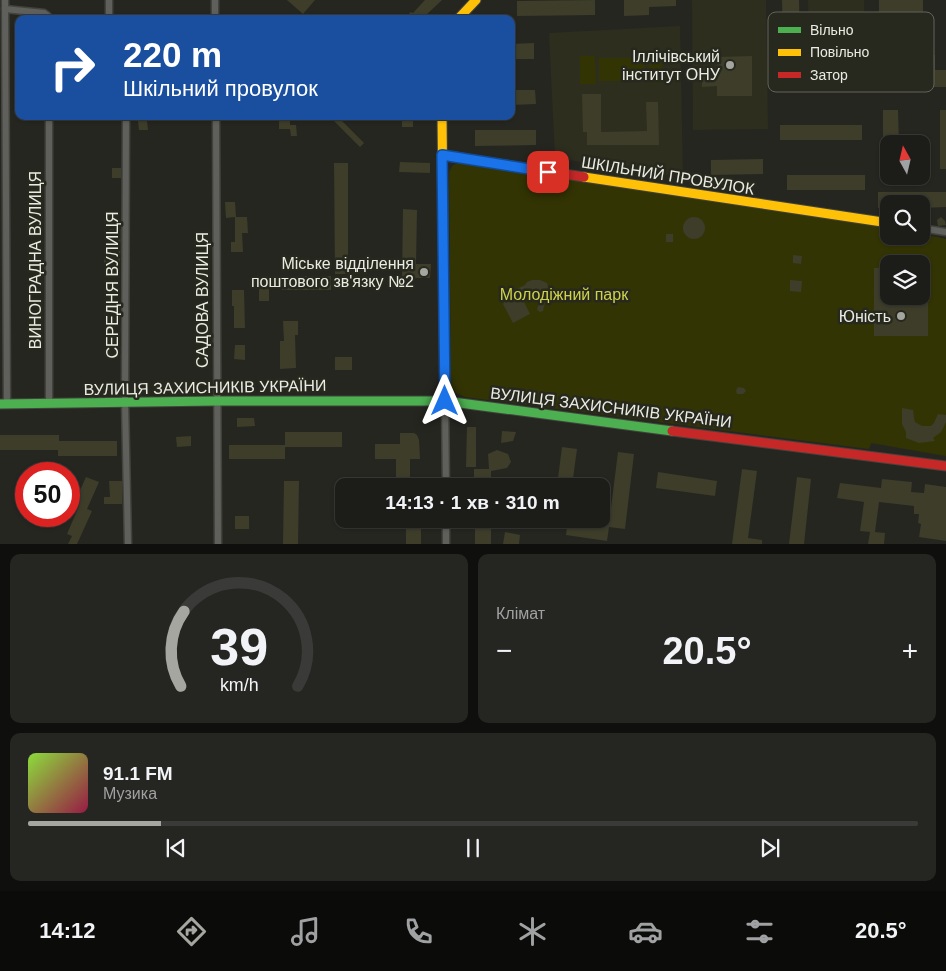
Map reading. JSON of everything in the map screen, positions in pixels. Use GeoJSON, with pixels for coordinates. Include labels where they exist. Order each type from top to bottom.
{"type":"FeatureCollection","features":[{"type":"Feature","properties":{"kind":"main road"},"geometry":{"type":"LineString","coordinates":[[462,15],[476,0]]}},
{"type":"Feature","properties":{"kind":"main road"},"geometry":{"type":"LineString","coordinates":[[442,120],[445,401]]}},
{"type":"Feature","properties":{"kind":"main road","name":"ШКІЛЬНИЙ ПРОВУЛОК"},"geometry":{"type":"LineString","coordinates":[[442,155],[880,222]]}},
{"type":"Feature","properties":{"kind":"main road","name":"ВУЛИЦЯ ЗАХИСНИКІВ УКРАЇНИ"},"geometry":{"type":"LineString","coordinates":[[3,404],[217,401],[445,401],[946,466]]}},
{"type":"Feature","properties":{"kind":"street"},"geometry":{"type":"LineString","coordinates":[[3,404],[5,0]]}},
{"type":"Feature","properties":{"kind":"street"},"geometry":{"type":"LineString","coordinates":[[109,0],[109,15]]}},
{"type":"Feature","properties":{"kind":"street"},"geometry":{"type":"LineString","coordinates":[[215,0],[215,15]]}},
{"type":"Feature","properties":{"kind":"street"},"geometry":{"type":"LineString","coordinates":[[5,9],[44,13],[47,15]]}},
{"type":"Feature","properties":{"kind":"street","name":"ВИНОГРАДНА ВУЛИЦЯ"},"geometry":{"type":"LineString","coordinates":[[49,120],[49,403]]}},
{"type":"Feature","properties":{"kind":"street","name":"СЕРЕДНЯ ВУЛИЦЯ"},"geometry":{"type":"LineString","coordinates":[[126,120],[125,402],[128,544]]}},
{"type":"Feature","properties":{"kind":"street","name":"САДОВА ВУЛИЦЯ"},"geometry":{"type":"LineString","coordinates":[[216,120],[218,544]]}},
{"type":"Feature","properties":{"kind":"street"},"geometry":{"type":"LineString","coordinates":[[930,229],[946,232]]}},
{"type":"Feature","properties":{"kind":"street"},"geometry":{"type":"LineString","coordinates":[[445,401],[446,478]]}},
{"type":"Feature","properties":{"kind":"street"},"geometry":{"type":"LineString","coordinates":[[446,528],[446,544]]}},
{"type":"Feature","properties":{"kind":"shaded area","name":"Іллічівський інститут ОНУ"},"geometry":{"type":"Polygon","coordinates":[[[692,0],[766,0],[768,129],[693,130],[692,0]]]}},
{"type":"Feature","properties":{"kind":"shaded area"},"geometry":{"type":"Polygon","coordinates":[[[808,0],[864,0],[864,12],[808,12],[808,0]]]}},
{"type":"Feature","properties":{"kind":"shaded area"},"geometry":{"type":"Polygon","coordinates":[[[680,26],[683,177],[555,158],[549,33],[680,26]]]}},
{"type":"Feature","properties":{"kind":"green space"},"geometry":{"type":"Polygon","coordinates":[[[580,56],[595,56],[596,84],[580,84],[580,56]]]}},
{"type":"Feature","properties":{"kind":"green space"},"geometry":{"type":"Polygon","coordinates":[[[649,56],[662,56],[662,83],[649,83],[649,56]]]}},
{"type":"Feature","properties":{"kind":"green space"},"geometry":{"type":"Polygon","coordinates":[[[599,58],[645,58],[645,81],[599,81],[599,58]]]}},
{"type":"Feature","properties":{"kind":"green space","name":"Молодіжний парк"},"geometry":{"type":"Polygon","coordinates":[[[462,162],[880,227],[880,245],[930,245],[930,236],[946,239],[946,456],[871,443],[869,449],[465,397],[456,393],[451,385],[449,172],[453,165],[462,162]]]}},
{"type":"Feature","properties":{"kind":"building"},"geometry":{"type":"Polygon","coordinates":[[[287,0],[315,0],[303,14],[287,0]]]}},
{"type":"Feature","properties":{"kind":"building"},"geometry":{"type":"Polygon","coordinates":[[[425,0],[442,0],[426,15],[409,15],[410,12],[413,13],[425,0]]]}},
{"type":"Feature","properties":{"kind":"building"},"geometry":{"type":"Polygon","coordinates":[[[595,0],[595,15],[517,16],[517,1],[595,0]]]}},
{"type":"Feature","properties":{"kind":"building"},"geometry":{"type":"Polygon","coordinates":[[[624,0],[676,0],[676,6],[649,7],[649,15],[624,16],[624,0]]]}},
{"type":"Feature","properties":{"kind":"building"},"geometry":{"type":"Polygon","coordinates":[[[782,0],[799,0],[799,12],[782,12],[782,0]]]}},
{"type":"Feature","properties":{"kind":"building"},"geometry":{"type":"Polygon","coordinates":[[[879,0],[923,0],[923,12],[879,12],[879,0]]]}},
{"type":"Feature","properties":{"kind":"building"},"geometry":{"type":"Polygon","coordinates":[[[534,43],[534,59],[515,59],[515,44],[534,43]]]}},
{"type":"Feature","properties":{"kind":"building"},"geometry":{"type":"Polygon","coordinates":[[[934,55],[935,70],[946,70],[946,87],[934,87],[934,55]]]}},
{"type":"Feature","properties":{"kind":"building"},"geometry":{"type":"Polygon","coordinates":[[[752,56],[752,96],[717,96],[717,86],[702,87],[702,68],[717,68],[717,57],[752,56]]]}},
{"type":"Feature","properties":{"kind":"building"},"geometry":{"type":"Polygon","coordinates":[[[515,90],[535,90],[536,104],[515,105],[515,90]]]}},
{"type":"Feature","properties":{"kind":"building"},"geometry":{"type":"Polygon","coordinates":[[[582,94],[601,94],[601,132],[647,131],[646,102],[658,102],[659,145],[587,145],[587,132],[583,132],[582,94]]]}},
{"type":"Feature","properties":{"kind":"building"},"geometry":{"type":"Polygon","coordinates":[[[883,110],[898,110],[899,135],[883,135],[883,110]]]}},
{"type":"Feature","properties":{"kind":"building"},"geometry":{"type":"Polygon","coordinates":[[[940,110],[946,110],[946,169],[940,169],[940,110]]]}},
{"type":"Feature","properties":{"kind":"building"},"geometry":{"type":"Polygon","coordinates":[[[333,120],[341,120],[364,143],[360,147],[333,120]]]}},
{"type":"Feature","properties":{"kind":"building"},"geometry":{"type":"Polygon","coordinates":[[[402,120],[413,120],[413,127],[402,127],[402,120]]]}},
{"type":"Feature","properties":{"kind":"building"},"geometry":{"type":"Polygon","coordinates":[[[138,121],[147,121],[148,130],[139,130],[138,121]]]}},
{"type":"Feature","properties":{"kind":"building"},"geometry":{"type":"Polygon","coordinates":[[[279,121],[290,121],[290,125],[296,125],[297,136],[291,136],[290,129],[279,129],[279,121]]]}},
{"type":"Feature","properties":{"kind":"building"},"geometry":{"type":"Polygon","coordinates":[[[780,125],[862,125],[862,140],[780,140],[780,125]]]}},
{"type":"Feature","properties":{"kind":"building"},"geometry":{"type":"Polygon","coordinates":[[[475,130],[536,130],[536,145],[475,146],[475,130]]]}},
{"type":"Feature","properties":{"kind":"building"},"geometry":{"type":"Polygon","coordinates":[[[763,159],[763,174],[711,175],[711,160],[763,159]]]}},
{"type":"Feature","properties":{"kind":"building"},"geometry":{"type":"Polygon","coordinates":[[[400,162],[430,163],[430,173],[399,172],[400,162]]]}},
{"type":"Feature","properties":{"kind":"building"},"geometry":{"type":"Polygon","coordinates":[[[334,163],[348,163],[348,274],[335,274],[334,163]]]}},
{"type":"Feature","properties":{"kind":"building"},"geometry":{"type":"Polygon","coordinates":[[[112,168],[121,168],[121,178],[112,178],[112,168]]]}},
{"type":"Feature","properties":{"kind":"building"},"geometry":{"type":"Polygon","coordinates":[[[787,175],[865,175],[865,190],[787,190],[787,175]]]}},
{"type":"Feature","properties":{"kind":"building"},"geometry":{"type":"Polygon","coordinates":[[[878,192],[946,192],[946,207],[930,208],[930,195],[880,195],[880,208],[878,208],[878,192]]]}},
{"type":"Feature","properties":{"kind":"building"},"geometry":{"type":"Polygon","coordinates":[[[225,202],[235,202],[236,217],[247,217],[248,233],[242,233],[243,252],[231,252],[231,242],[235,242],[235,217],[226,218],[225,202]]]}},
{"type":"Feature","properties":{"kind":"building"},"geometry":{"type":"Polygon","coordinates":[[[403,209],[417,210],[416,264],[431,264],[430,278],[402,278],[403,209]]]}},
{"type":"Feature","properties":{"kind":"building"},"geometry":{"type":"Polygon","coordinates":[[[694,217],[702,220],[705,228],[702,236],[694,239],[686,236],[683,228],[686,220],[694,217]]]}},
{"type":"Feature","properties":{"kind":"building"},"geometry":{"type":"Polygon","coordinates":[[[941,217],[946,225],[938,226],[937,220],[941,217]]]}},
{"type":"Feature","properties":{"kind":"building"},"geometry":{"type":"Polygon","coordinates":[[[109,229],[121,229],[120,263],[104,264],[104,251],[110,251],[109,229]]]}},
{"type":"Feature","properties":{"kind":"building"},"geometry":{"type":"Polygon","coordinates":[[[666,234],[673,234],[673,242],[666,242],[666,234]]]}},
{"type":"Feature","properties":{"kind":"building"},"geometry":{"type":"Polygon","coordinates":[[[793,255],[802,256],[801,264],[793,263],[793,255]]]}},
{"type":"Feature","properties":{"kind":"building","name":"Юність"},"geometry":{"type":"Polygon","coordinates":[[[874,268],[880,268],[880,305],[928,305],[928,336],[874,336],[874,268]]]}},
{"type":"Feature","properties":{"kind":"building"},"geometry":{"type":"Polygon","coordinates":[[[282,276],[331,276],[331,290],[282,290],[282,276]]]}},
{"type":"Feature","properties":{"kind":"building"},"geometry":{"type":"Polygon","coordinates":[[[532,280],[540,280],[547,283],[548,287],[543,311],[537,310],[541,294],[528,290],[520,294],[530,314],[513,323],[501,296],[532,280]]]}},
{"type":"Feature","properties":{"kind":"building"},"geometry":{"type":"Polygon","coordinates":[[[790,280],[802,281],[801,292],[790,291],[790,280]]]}},
{"type":"Feature","properties":{"kind":"building"},"geometry":{"type":"Polygon","coordinates":[[[259,287],[269,287],[269,301],[259,301],[259,287]]]}},
{"type":"Feature","properties":{"kind":"building"},"geometry":{"type":"Polygon","coordinates":[[[232,290],[244,290],[245,328],[234,328],[232,290]]]}},
{"type":"Feature","properties":{"kind":"building"},"geometry":{"type":"Polygon","coordinates":[[[283,321],[298,321],[298,335],[295,335],[296,368],[280,369],[280,341],[284,341],[283,321]]]}},
{"type":"Feature","properties":{"kind":"building"},"geometry":{"type":"Polygon","coordinates":[[[235,345],[245,345],[245,360],[234,359],[235,345]]]}},
{"type":"Feature","properties":{"kind":"building"},"geometry":{"type":"Polygon","coordinates":[[[335,357],[352,357],[352,370],[335,370],[335,357]]]}},
{"type":"Feature","properties":{"kind":"building"},"geometry":{"type":"Polygon","coordinates":[[[738,387],[744,388],[746,391],[743,394],[737,394],[738,387]]]}},
{"type":"Feature","properties":{"kind":"building"},"geometry":{"type":"Polygon","coordinates":[[[902,408],[913,410],[915,422],[922,426],[931,426],[938,414],[946,415],[946,422],[941,432],[933,438],[935,441],[919,443],[906,438],[906,432],[902,424],[902,408]]]}},
{"type":"Feature","properties":{"kind":"building"},"geometry":{"type":"Polygon","coordinates":[[[237,418],[254,418],[255,426],[237,427],[237,418]]]}},
{"type":"Feature","properties":{"kind":"building"},"geometry":{"type":"Polygon","coordinates":[[[467,427],[476,427],[476,467],[466,467],[467,427]]]}},
{"type":"Feature","properties":{"kind":"building"},"geometry":{"type":"Polygon","coordinates":[[[502,431],[516,432],[513,441],[501,443],[502,431]]]}},
{"type":"Feature","properties":{"kind":"building"},"geometry":{"type":"Polygon","coordinates":[[[285,432],[342,432],[342,447],[285,447],[285,459],[229,459],[229,445],[285,445],[285,432]]]}},
{"type":"Feature","properties":{"kind":"building"},"geometry":{"type":"Polygon","coordinates":[[[400,433],[414,433],[419,440],[420,459],[410,459],[410,478],[396,478],[396,459],[375,459],[375,444],[400,444],[400,433]]]}},
{"type":"Feature","properties":{"kind":"building"},"geometry":{"type":"Polygon","coordinates":[[[0,435],[59,435],[59,441],[117,441],[117,456],[58,456],[58,450],[0,450],[0,435]]]}},
{"type":"Feature","properties":{"kind":"building"},"geometry":{"type":"Polygon","coordinates":[[[191,436],[191,446],[177,447],[176,437],[191,436]]]}},
{"type":"Feature","properties":{"kind":"building"},"geometry":{"type":"Polygon","coordinates":[[[562,447],[577,449],[573,478],[558,478],[562,447]]]}},
{"type":"Feature","properties":{"kind":"building"},"geometry":{"type":"Polygon","coordinates":[[[497,450],[508,454],[511,462],[507,468],[491,471],[491,478],[474,478],[474,469],[489,469],[488,454],[497,450]]]}},
{"type":"Feature","properties":{"kind":"building"},"geometry":{"type":"Polygon","coordinates":[[[618,452],[634,454],[625,529],[610,527],[618,452]]]}},
{"type":"Feature","properties":{"kind":"building"},"geometry":{"type":"Polygon","coordinates":[[[742,469],[757,471],[748,538],[762,540],[762,544],[732,544],[742,469]]]}},
{"type":"Feature","properties":{"kind":"building"},"geometry":{"type":"Polygon","coordinates":[[[658,472],[717,481],[715,496],[656,488],[658,472]]]}},
{"type":"Feature","properties":{"kind":"building"},"geometry":{"type":"Polygon","coordinates":[[[86,477],[99,482],[87,509],[92,511],[77,544],[68,544],[72,536],[67,534],[70,527],[80,527],[80,490],[86,477]]]}},
{"type":"Feature","properties":{"kind":"building"},"geometry":{"type":"Polygon","coordinates":[[[797,477],[811,479],[804,544],[789,544],[797,477]]]}},
{"type":"Feature","properties":{"kind":"building"},"geometry":{"type":"Polygon","coordinates":[[[882,479],[912,482],[911,492],[924,493],[925,484],[946,487],[946,541],[919,537],[921,524],[918,523],[919,514],[914,514],[914,506],[879,502],[875,532],[885,533],[884,544],[868,544],[870,532],[860,531],[864,502],[837,498],[840,483],[881,488],[882,479]]]}},
{"type":"Feature","properties":{"kind":"building"},"geometry":{"type":"Polygon","coordinates":[[[109,481],[122,481],[122,504],[104,504],[104,497],[110,497],[109,481]]]}},
{"type":"Feature","properties":{"kind":"building"},"geometry":{"type":"Polygon","coordinates":[[[284,481],[299,481],[298,544],[283,544],[284,481]]]}},
{"type":"Feature","properties":{"kind":"building"},"geometry":{"type":"Polygon","coordinates":[[[235,516],[249,516],[249,529],[235,529],[235,516]]]}},
{"type":"Feature","properties":{"kind":"building"},"geometry":{"type":"Polygon","coordinates":[[[406,528],[421,528],[421,544],[406,544],[406,528]]]}},
{"type":"Feature","properties":{"kind":"building"},"geometry":{"type":"Polygon","coordinates":[[[475,528],[491,528],[491,544],[475,544],[475,528]]]}},
{"type":"Feature","properties":{"kind":"building"},"geometry":{"type":"Polygon","coordinates":[[[567,528],[609,528],[607,541],[566,535],[567,528]]]}},
{"type":"Feature","properties":{"kind":"building"},"geometry":{"type":"Polygon","coordinates":[[[505,532],[520,535],[519,544],[503,544],[505,532]]]}},
{"type":"Feature","properties":{"kind":"traffic: fast"},"geometry":{"type":"LineString","coordinates":[[0,404],[217,401],[445,401],[672,431]]}},
{"type":"Feature","properties":{"kind":"traffic: slow"},"geometry":{"type":"LineString","coordinates":[[462,15],[476,0]]}},
{"type":"Feature","properties":{"kind":"traffic: slow"},"geometry":{"type":"LineString","coordinates":[[442,120],[445,401]]}},
{"type":"Feature","properties":{"kind":"traffic: slow"},"geometry":{"type":"LineString","coordinates":[[584,177],[880,222]]}},
{"type":"Feature","properties":{"kind":"traffic: jam"},"geometry":{"type":"LineString","coordinates":[[442,155],[584,177]]}},
{"type":"Feature","properties":{"kind":"traffic: jam"},"geometry":{"type":"LineString","coordinates":[[672,431],[946,466]]}},
{"type":"Feature","properties":{"kind":"place","name":"Іллічівський інститут ОНУ"},"geometry":{"type":"Point","coordinates":[730,65]}},
{"type":"Feature","properties":{"kind":"place","name":"Міське відділення поштового зв'язку №2"},"geometry":{"type":"Point","coordinates":[424,272]}},
{"type":"Feature","properties":{"kind":"place","name":"Юність"},"geometry":{"type":"Point","coordinates":[901,316]}},
{"type":"Feature","properties":{"kind":"route"},"geometry":{"type":"LineString","coordinates":[[445,401],[442,155],[548,172]]}}]}
